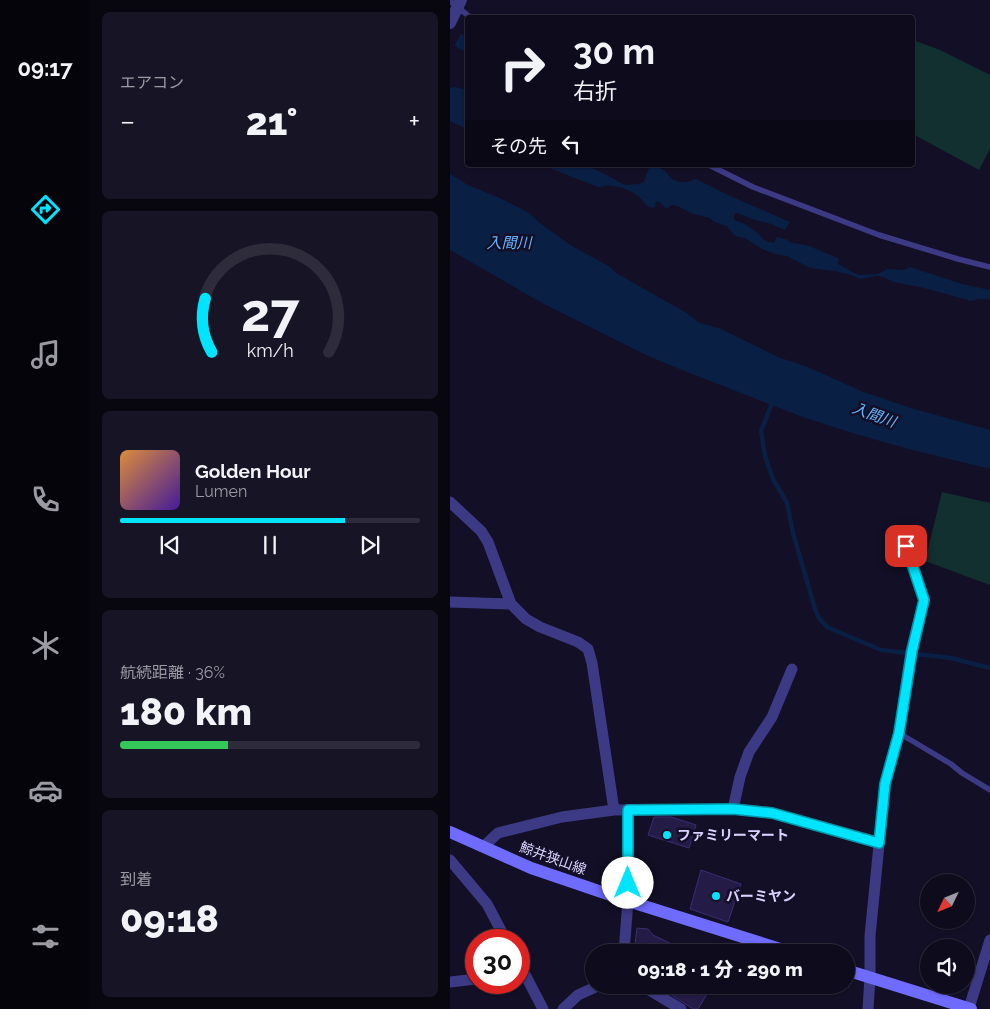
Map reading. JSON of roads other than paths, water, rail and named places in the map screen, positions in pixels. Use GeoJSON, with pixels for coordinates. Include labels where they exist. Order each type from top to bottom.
{"type":"FeatureCollection","features":[{"type":"Feature","properties":{"kind":"main road","name":"鯨井狭山線"},"geometry":{"type":"LineString","coordinates":[[450,832],[531,868],[628,902],[764,944]]}},
{"type":"Feature","properties":{"kind":"main road"},"geometry":{"type":"LineString","coordinates":[[855,973],[970,1009]]}},
{"type":"Feature","properties":{"kind":"street"},"geometry":{"type":"LineString","coordinates":[[450,23],[461,0]]}},
{"type":"Feature","properties":{"kind":"street"},"geometry":{"type":"LineString","coordinates":[[450,502],[480,530],[488,542],[511,604],[526,620],[588,648],[592,663],[614,810]]}},
{"type":"Feature","properties":{"kind":"street"},"geometry":{"type":"LineString","coordinates":[[868,1009],[870,936],[885,784],[899,733],[911,654],[924,600],[906,546]]}},
{"type":"Feature","properties":{"kind":"street"},"geometry":{"type":"LineString","coordinates":[[450,602],[511,604]]}},
{"type":"Feature","properties":{"kind":"street"},"geometry":{"type":"LineString","coordinates":[[733,809],[740,777],[749,752],[772,717],[792,669]]}},
{"type":"Feature","properties":{"kind":"street"},"geometry":{"type":"LineString","coordinates":[[483,847],[498,833],[562,817],[614,810],[733,809],[772,813],[879,843]]}},
{"type":"Feature","properties":{"kind":"street"},"geometry":{"type":"LineString","coordinates":[[625,944],[628,902],[628,810]]}},
{"type":"Feature","properties":{"kind":"street"},"geometry":{"type":"LineString","coordinates":[[450,860],[487,904],[500,929]]}},
{"type":"Feature","properties":{"kind":"street"},"geometry":{"type":"LineString","coordinates":[[970,1009],[990,940]]}},
{"type":"Feature","properties":{"kind":"street"},"geometry":{"type":"LineString","coordinates":[[450,982],[465,980]]}},
{"type":"Feature","properties":{"kind":"street"},"geometry":{"type":"LineString","coordinates":[[530,985],[543,1009]]}},
{"type":"Feature","properties":{"kind":"street"},"geometry":{"type":"LineString","coordinates":[[563,1009],[578,995],[585,992]]}},
{"type":"Feature","properties":{"kind":"street"},"geometry":{"type":"LineString","coordinates":[[656,994],[681,1009]]}},
{"type":"Feature","properties":{"kind":"lane"},"geometry":{"type":"LineString","coordinates":[[450,1],[467,15]]}},
{"type":"Feature","properties":{"kind":"lane"},"geometry":{"type":"LineString","coordinates":[[713,167],[753,187],[879,234],[990,267]]}},
{"type":"Feature","properties":{"kind":"lane"},"geometry":{"type":"LineString","coordinates":[[899,733],[990,790]]}},
{"type":"Feature","properties":{"kind":"water"},"geometry":{"type":"Polygon","coordinates":[[[450,25],[465,36],[465,52],[450,45],[450,25]]]}},
{"type":"Feature","properties":{"kind":"water"},"geometry":{"type":"Polygon","coordinates":[[[450,88],[465,90],[465,128],[450,121],[450,88]]]}},
{"type":"Feature","properties":{"kind":"water"},"geometry":{"type":"Polygon","coordinates":[[[547,167],[588,167],[625,185],[644,182],[649,168],[654,167],[662,169],[677,181],[683,182],[696,179],[790,222],[785,230],[737,213],[734,214],[734,220],[745,224],[764,240],[774,243],[777,237],[789,242],[809,246],[838,258],[838,264],[861,275],[878,274],[887,269],[904,270],[910,267],[962,284],[990,290],[990,299],[970,301],[894,282],[883,277],[877,276],[860,279],[835,271],[810,268],[787,256],[762,249],[745,238],[738,237],[727,226],[714,222],[710,218],[694,214],[677,206],[671,205],[667,209],[658,201],[655,207],[652,208],[646,205],[637,195],[626,190],[610,186],[598,187],[547,167]]]}},
{"type":"Feature","properties":{"kind":"water","name":"入間川"},"geometry":{"type":"Polygon","coordinates":[[[450,174],[468,185],[529,213],[572,246],[687,313],[698,322],[721,329],[778,357],[808,367],[861,391],[911,408],[990,430],[990,469],[905,448],[800,416],[646,355],[542,303],[450,250],[450,174]]]}},
{"type":"Feature","properties":{"kind":"waterway"},"geometry":{"type":"LineString","coordinates":[[773,401],[761,431],[765,456],[773,479],[787,503],[793,533],[819,618],[827,627],[881,650],[951,658],[990,668]]}},
{"type":"Feature","properties":{"kind":"place","name":"ファミリーマート"},"geometry":{"type":"Point","coordinates":[667,835]}},
{"type":"Feature","properties":{"kind":"place","name":"バーミヤン"},"geometry":{"type":"Point","coordinates":[716,896]}}]}
